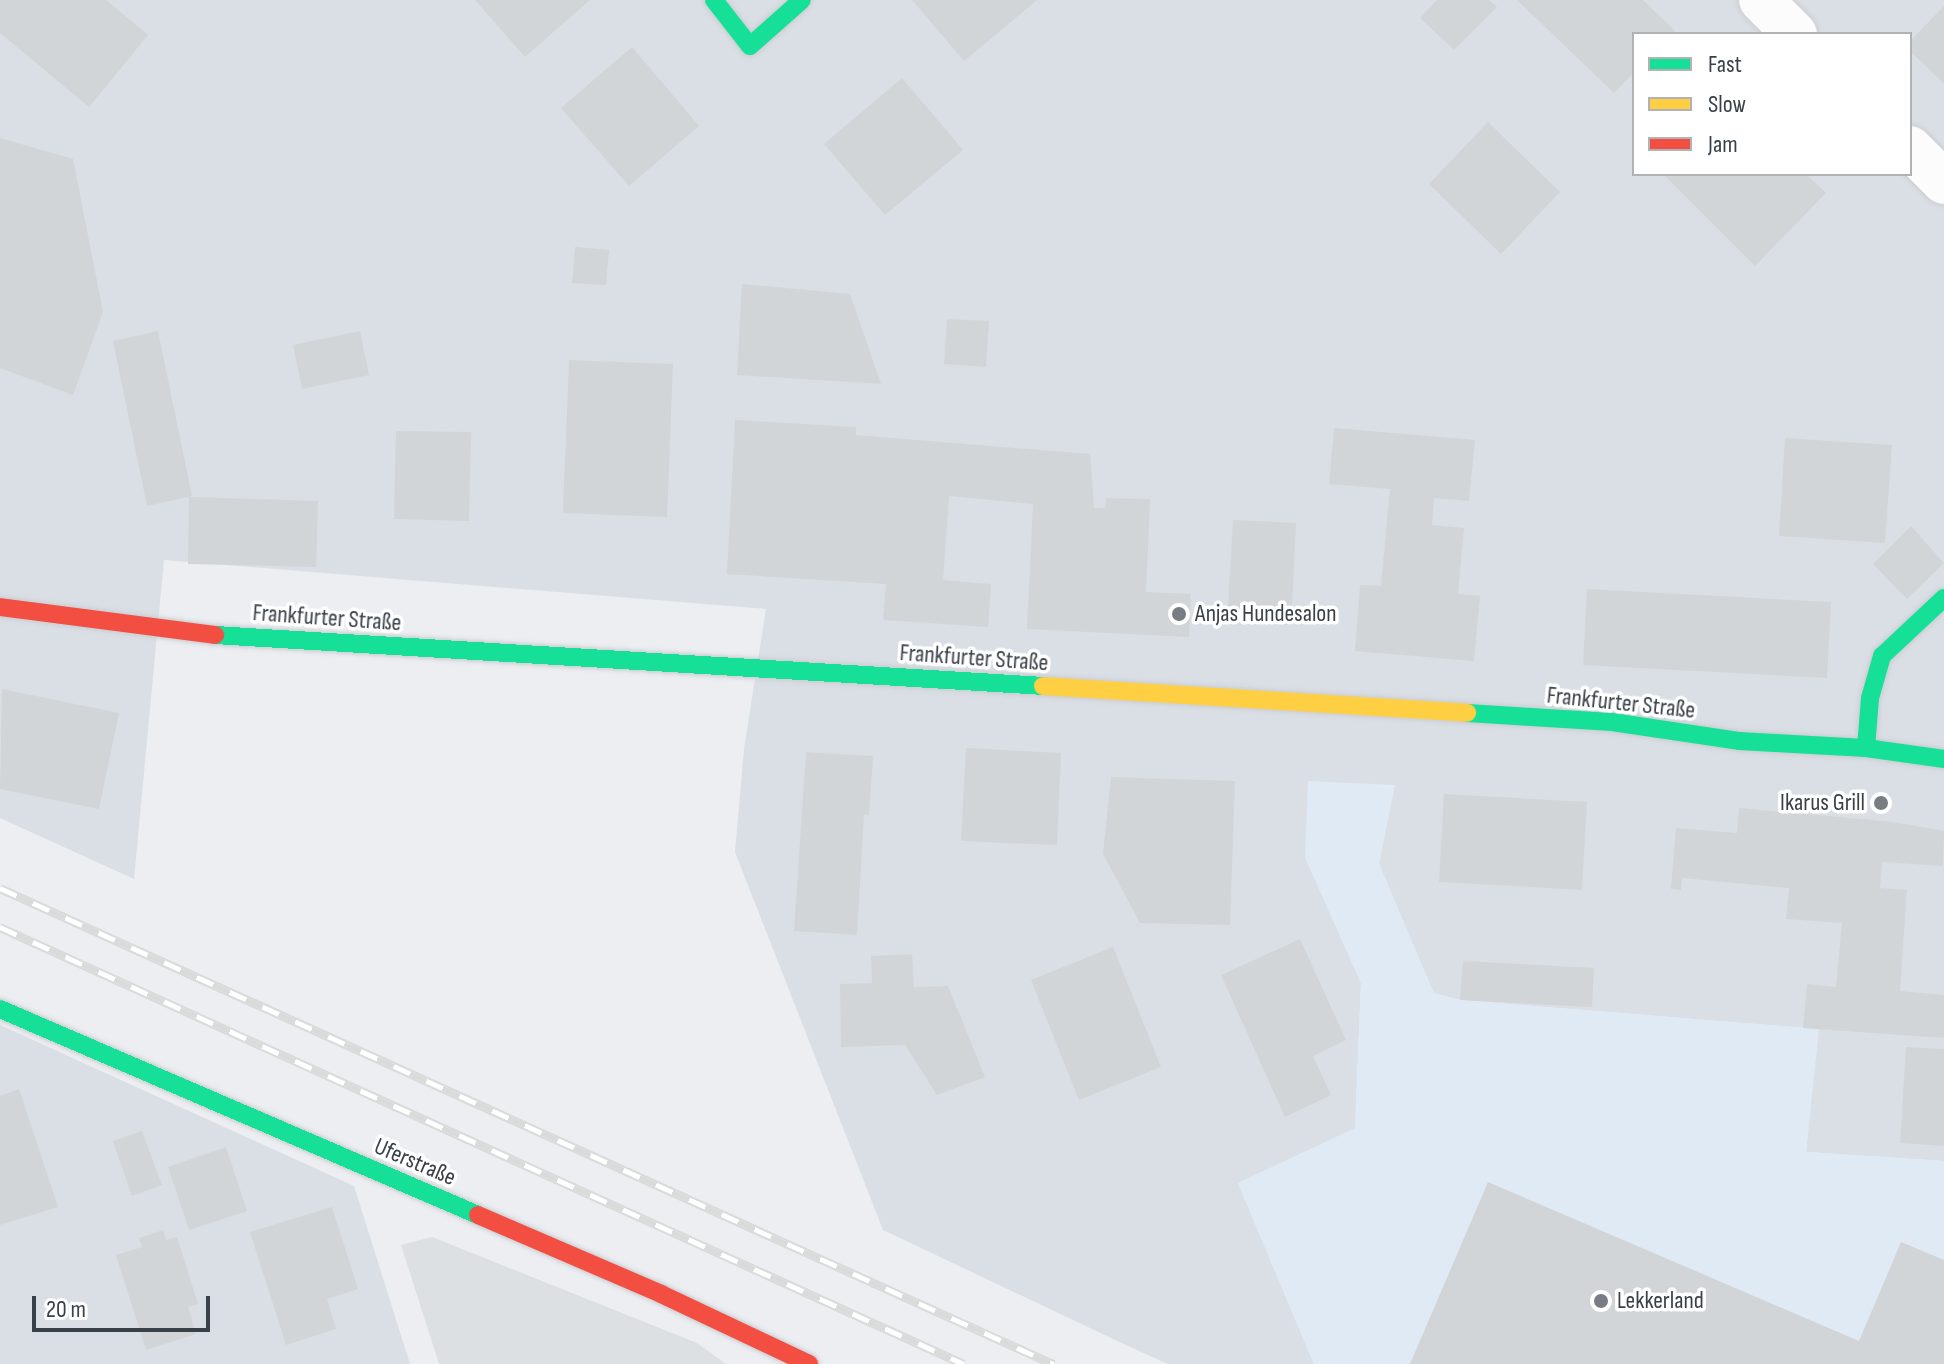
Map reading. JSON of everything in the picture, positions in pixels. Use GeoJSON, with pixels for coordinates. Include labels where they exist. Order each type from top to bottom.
{"type":"FeatureCollection","features":[{"type":"Feature","properties":{"kind":"main road"},"geometry":{"type":"LineString","coordinates":[[714,0],[750,46],[802,0]]}},
{"type":"Feature","properties":{"kind":"main road"},"geometry":{"type":"LineString","coordinates":[[1866,748],[1870,698],[1882,656],[1944,598]]}},
{"type":"Feature","properties":{"kind":"main road","name":"Frankfurter Straße"},"geometry":{"type":"LineString","coordinates":[[0,607],[189,633],[1612,722],[1739,741],[1866,748],[1944,759]]}},
{"type":"Feature","properties":{"kind":"main road","name":"Uferstraße"},"geometry":{"type":"LineString","coordinates":[[0,1009],[661,1294],[809,1364]]}},
{"type":"Feature","properties":{"kind":"street"},"geometry":{"type":"LineString","coordinates":[[1761,0],[1793,32]]}},
{"type":"Feature","properties":{"kind":"street"},"geometry":{"type":"LineString","coordinates":[[1912,150],[1944,182]]}},
{"type":"Feature","properties":{"kind":"shaded area"},"geometry":{"type":"Polygon","coordinates":[[[0,0],[1944,0],[1944,1161],[1806,1152],[1818,1029],[1460,1000],[1433,993],[1379,864],[1394,786],[1305,857],[1361,983],[1355,1129],[1238,1183],[1314,1364],[1168,1364],[1128,1346],[883,1230],[735,852],[744,749],[766,609],[164,560],[134,879],[0,818],[0,0]]]}},
{"type":"Feature","properties":{"kind":"shaded area"},"geometry":{"type":"Polygon","coordinates":[[[1308,781],[1395,785],[1379,864],[1434,993],[1460,1000],[1819,1029],[1806,1152],[1944,1161],[1944,1364],[1314,1364],[1238,1183],[1355,1128],[1361,983],[1305,857],[1308,781]]]}},
{"type":"Feature","properties":{"kind":"shaded area"},"geometry":{"type":"Polygon","coordinates":[[[0,1025],[354,1186],[410,1364],[0,1364],[0,1025]]]}},
{"type":"Feature","properties":{"kind":"shaded area"},"geometry":{"type":"Polygon","coordinates":[[[432,1237],[697,1343],[726,1364],[439,1364],[401,1245],[432,1237]]]}},
{"type":"Feature","properties":{"kind":"building"},"geometry":{"type":"Polygon","coordinates":[[[0,0],[106,0],[148,35],[89,107],[0,33],[0,0]]]}},
{"type":"Feature","properties":{"kind":"building"},"geometry":{"type":"Polygon","coordinates":[[[475,0],[590,0],[525,57],[475,0]]]}},
{"type":"Feature","properties":{"kind":"building"},"geometry":{"type":"Polygon","coordinates":[[[912,0],[1037,0],[964,61],[912,0]]]}},
{"type":"Feature","properties":{"kind":"building"},"geometry":{"type":"Polygon","coordinates":[[[1437,0],[1489,0],[1497,7],[1454,50],[1420,18],[1437,0]]]}},
{"type":"Feature","properties":{"kind":"building"},"geometry":{"type":"Polygon","coordinates":[[[1517,0],[1643,0],[1675,31],[1632,32],[1632,74],[1614,93],[1517,0]]]}},
{"type":"Feature","properties":{"kind":"building"},"geometry":{"type":"Polygon","coordinates":[[[1944,6],[1944,84],[1912,53],[1912,39],[1944,6]]]}},
{"type":"Feature","properties":{"kind":"building"},"geometry":{"type":"Polygon","coordinates":[[[632,47],[699,126],[629,186],[561,108],[632,47]]]}},
{"type":"Feature","properties":{"kind":"building"},"geometry":{"type":"Polygon","coordinates":[[[902,78],[963,150],[885,215],[824,144],[902,78]]]}},
{"type":"Feature","properties":{"kind":"building"},"geometry":{"type":"Polygon","coordinates":[[[1488,122],[1560,192],[1501,254],[1429,184],[1488,122]]]}},
{"type":"Feature","properties":{"kind":"building"},"geometry":{"type":"Polygon","coordinates":[[[0,138],[73,159],[103,312],[73,395],[0,368],[0,138]]]}},
{"type":"Feature","properties":{"kind":"building"},"geometry":{"type":"Polygon","coordinates":[[[1665,176],[1808,176],[1826,193],[1755,266],[1665,176]]]}},
{"type":"Feature","properties":{"kind":"building"},"geometry":{"type":"Polygon","coordinates":[[[575,247],[609,250],[606,285],[572,283],[575,247]]]}},
{"type":"Feature","properties":{"kind":"building"},"geometry":{"type":"Polygon","coordinates":[[[742,284],[850,294],[881,384],[737,375],[742,284]]]}},
{"type":"Feature","properties":{"kind":"building"},"geometry":{"type":"Polygon","coordinates":[[[947,319],[989,321],[986,367],[944,364],[947,319]]]}},
{"type":"Feature","properties":{"kind":"building"},"geometry":{"type":"Polygon","coordinates":[[[158,331],[192,496],[147,506],[113,341],[158,331]]]}},
{"type":"Feature","properties":{"kind":"building"},"geometry":{"type":"Polygon","coordinates":[[[360,331],[369,375],[302,389],[293,345],[360,331]]]}},
{"type":"Feature","properties":{"kind":"building"},"geometry":{"type":"Polygon","coordinates":[[[569,360],[673,364],[667,517],[563,513],[569,360]]]}},
{"type":"Feature","properties":{"kind":"building"},"geometry":{"type":"Polygon","coordinates":[[[735,420],[856,427],[856,435],[1090,454],[1094,508],[1105,508],[1106,498],[1150,499],[1146,592],[1191,594],[1189,637],[1027,629],[1033,504],[949,496],[943,580],[991,584],[988,627],[883,620],[886,584],[727,574],[735,420]]]}},
{"type":"Feature","properties":{"kind":"building"},"geometry":{"type":"Polygon","coordinates":[[[1334,428],[1475,440],[1469,501],[1434,498],[1432,525],[1464,528],[1458,594],[1480,596],[1474,661],[1355,651],[1360,585],[1381,586],[1390,489],[1329,484],[1334,428]]]}},
{"type":"Feature","properties":{"kind":"building"},"geometry":{"type":"Polygon","coordinates":[[[396,431],[471,432],[469,521],[394,519],[396,431]]]}},
{"type":"Feature","properties":{"kind":"building"},"geometry":{"type":"Polygon","coordinates":[[[1785,438],[1892,445],[1885,543],[1779,536],[1785,438]]]}},
{"type":"Feature","properties":{"kind":"building"},"geometry":{"type":"Polygon","coordinates":[[[189,497],[318,501],[316,567],[188,564],[189,497]]]}},
{"type":"Feature","properties":{"kind":"building"},"geometry":{"type":"Polygon","coordinates":[[[1233,520],[1296,523],[1291,625],[1227,622],[1233,520]]]}},
{"type":"Feature","properties":{"kind":"building"},"geometry":{"type":"Polygon","coordinates":[[[1911,526],[1944,563],[1907,599],[1873,564],[1911,526]]]}},
{"type":"Feature","properties":{"kind":"building"},"geometry":{"type":"Polygon","coordinates":[[[1587,589],[1831,602],[1827,678],[1583,665],[1587,589]]]}},
{"type":"Feature","properties":{"kind":"building"},"geometry":{"type":"Polygon","coordinates":[[[2,689],[119,713],[99,809],[0,789],[2,689]]]}},
{"type":"Feature","properties":{"kind":"building"},"geometry":{"type":"Polygon","coordinates":[[[966,748],[1061,753],[1057,845],[961,841],[966,748]]]}},
{"type":"Feature","properties":{"kind":"building"},"geometry":{"type":"Polygon","coordinates":[[[806,752],[873,756],[869,815],[864,814],[857,935],[794,931],[806,752]]]}},
{"type":"Feature","properties":{"kind":"building"},"geometry":{"type":"Polygon","coordinates":[[[1111,777],[1235,781],[1230,925],[1140,923],[1103,854],[1111,777]]]}},
{"type":"Feature","properties":{"kind":"building"},"geometry":{"type":"Polygon","coordinates":[[[1444,794],[1587,802],[1582,890],[1439,882],[1444,794]]]}},
{"type":"Feature","properties":{"kind":"building"},"geometry":{"type":"Polygon","coordinates":[[[1739,808],[1893,822],[1944,831],[1943,866],[1882,862],[1880,888],[1907,890],[1900,991],[1944,995],[1944,1038],[1803,1028],[1807,984],[1836,987],[1842,923],[1786,919],[1789,888],[1682,878],[1681,890],[1671,889],[1676,828],[1737,833],[1739,808]]]}},
{"type":"Feature","properties":{"kind":"building"},"geometry":{"type":"Polygon","coordinates":[[[1300,939],[1346,1040],[1313,1056],[1331,1095],[1285,1117],[1221,975],[1300,939]]]}},
{"type":"Feature","properties":{"kind":"building"},"geometry":{"type":"Polygon","coordinates":[[[1113,947],[1161,1067],[1079,1100],[1031,980],[1113,947]]]}},
{"type":"Feature","properties":{"kind":"building"},"geometry":{"type":"Polygon","coordinates":[[[912,954],[914,987],[948,986],[985,1077],[937,1095],[905,1045],[841,1047],[840,984],[872,983],[871,956],[912,954]]]}},
{"type":"Feature","properties":{"kind":"building"},"geometry":{"type":"Polygon","coordinates":[[[1463,961],[1594,968],[1592,1007],[1460,1000],[1463,961]]]}},
{"type":"Feature","properties":{"kind":"building"},"geometry":{"type":"Polygon","coordinates":[[[1906,1047],[1944,1049],[1944,1146],[1900,1143],[1906,1047]]]}},
{"type":"Feature","properties":{"kind":"building"},"geometry":{"type":"Polygon","coordinates":[[[19,1089],[58,1207],[0,1225],[0,1096],[19,1089]]]}},
{"type":"Feature","properties":{"kind":"building"},"geometry":{"type":"Polygon","coordinates":[[[142,1131],[162,1185],[132,1196],[113,1141],[142,1131]]]}},
{"type":"Feature","properties":{"kind":"building"},"geometry":{"type":"Polygon","coordinates":[[[226,1147],[247,1211],[189,1230],[168,1167],[226,1147]]]}},
{"type":"Feature","properties":{"kind":"building","name":"Lekkerland"},"geometry":{"type":"Polygon","coordinates":[[[1488,1182],[1859,1341],[1901,1242],[1944,1260],[1944,1364],[1410,1364],[1488,1182]]]}},
{"type":"Feature","properties":{"kind":"building"},"geometry":{"type":"Polygon","coordinates":[[[332,1207],[358,1289],[327,1299],[336,1329],[286,1345],[250,1232],[332,1207]]]}},
{"type":"Feature","properties":{"kind":"building"},"geometry":{"type":"Polygon","coordinates":[[[163,1230],[166,1240],[177,1237],[198,1304],[188,1307],[196,1334],[146,1350],[116,1255],[142,1247],[139,1238],[163,1230]]]}},
{"type":"Feature","properties":{"kind":"railway"},"geometry":{"type":"LineString","coordinates":[[0,888],[1053,1364]]}},
{"type":"Feature","properties":{"kind":"railway"},"geometry":{"type":"LineString","coordinates":[[0,927],[964,1364]]}},
{"type":"Feature","properties":{"kind":"traffic: fast"},"geometry":{"type":"LineString","coordinates":[[714,0],[750,46],[802,0]]}},
{"type":"Feature","properties":{"kind":"traffic: fast"},"geometry":{"type":"LineString","coordinates":[[1866,748],[1870,698],[1882,656],[1944,598]]}},
{"type":"Feature","properties":{"kind":"traffic: fast"},"geometry":{"type":"LineString","coordinates":[[215,635],[1043,686]]}},
{"type":"Feature","properties":{"kind":"traffic: fast"},"geometry":{"type":"LineString","coordinates":[[1467,713],[1612,722],[1739,741],[1866,748],[1944,759]]}},
{"type":"Feature","properties":{"kind":"traffic: fast"},"geometry":{"type":"LineString","coordinates":[[0,1009],[478,1215]]}},
{"type":"Feature","properties":{"kind":"traffic: slow"},"geometry":{"type":"LineString","coordinates":[[1043,686],[1467,713]]}},
{"type":"Feature","properties":{"kind":"traffic: jam"},"geometry":{"type":"LineString","coordinates":[[0,607],[215,635]]}},
{"type":"Feature","properties":{"kind":"traffic: jam"},"geometry":{"type":"LineString","coordinates":[[478,1215],[661,1294],[809,1364]]}},
{"type":"Feature","properties":{"kind":"place","name":"Anjas Hundesalon"},"geometry":{"type":"Point","coordinates":[1179,614]}},
{"type":"Feature","properties":{"kind":"place","name":"Ikarus Grill"},"geometry":{"type":"Point","coordinates":[1881,803]}},
{"type":"Feature","properties":{"kind":"place","name":"Lekkerland"},"geometry":{"type":"Point","coordinates":[1601,1301]}}]}
